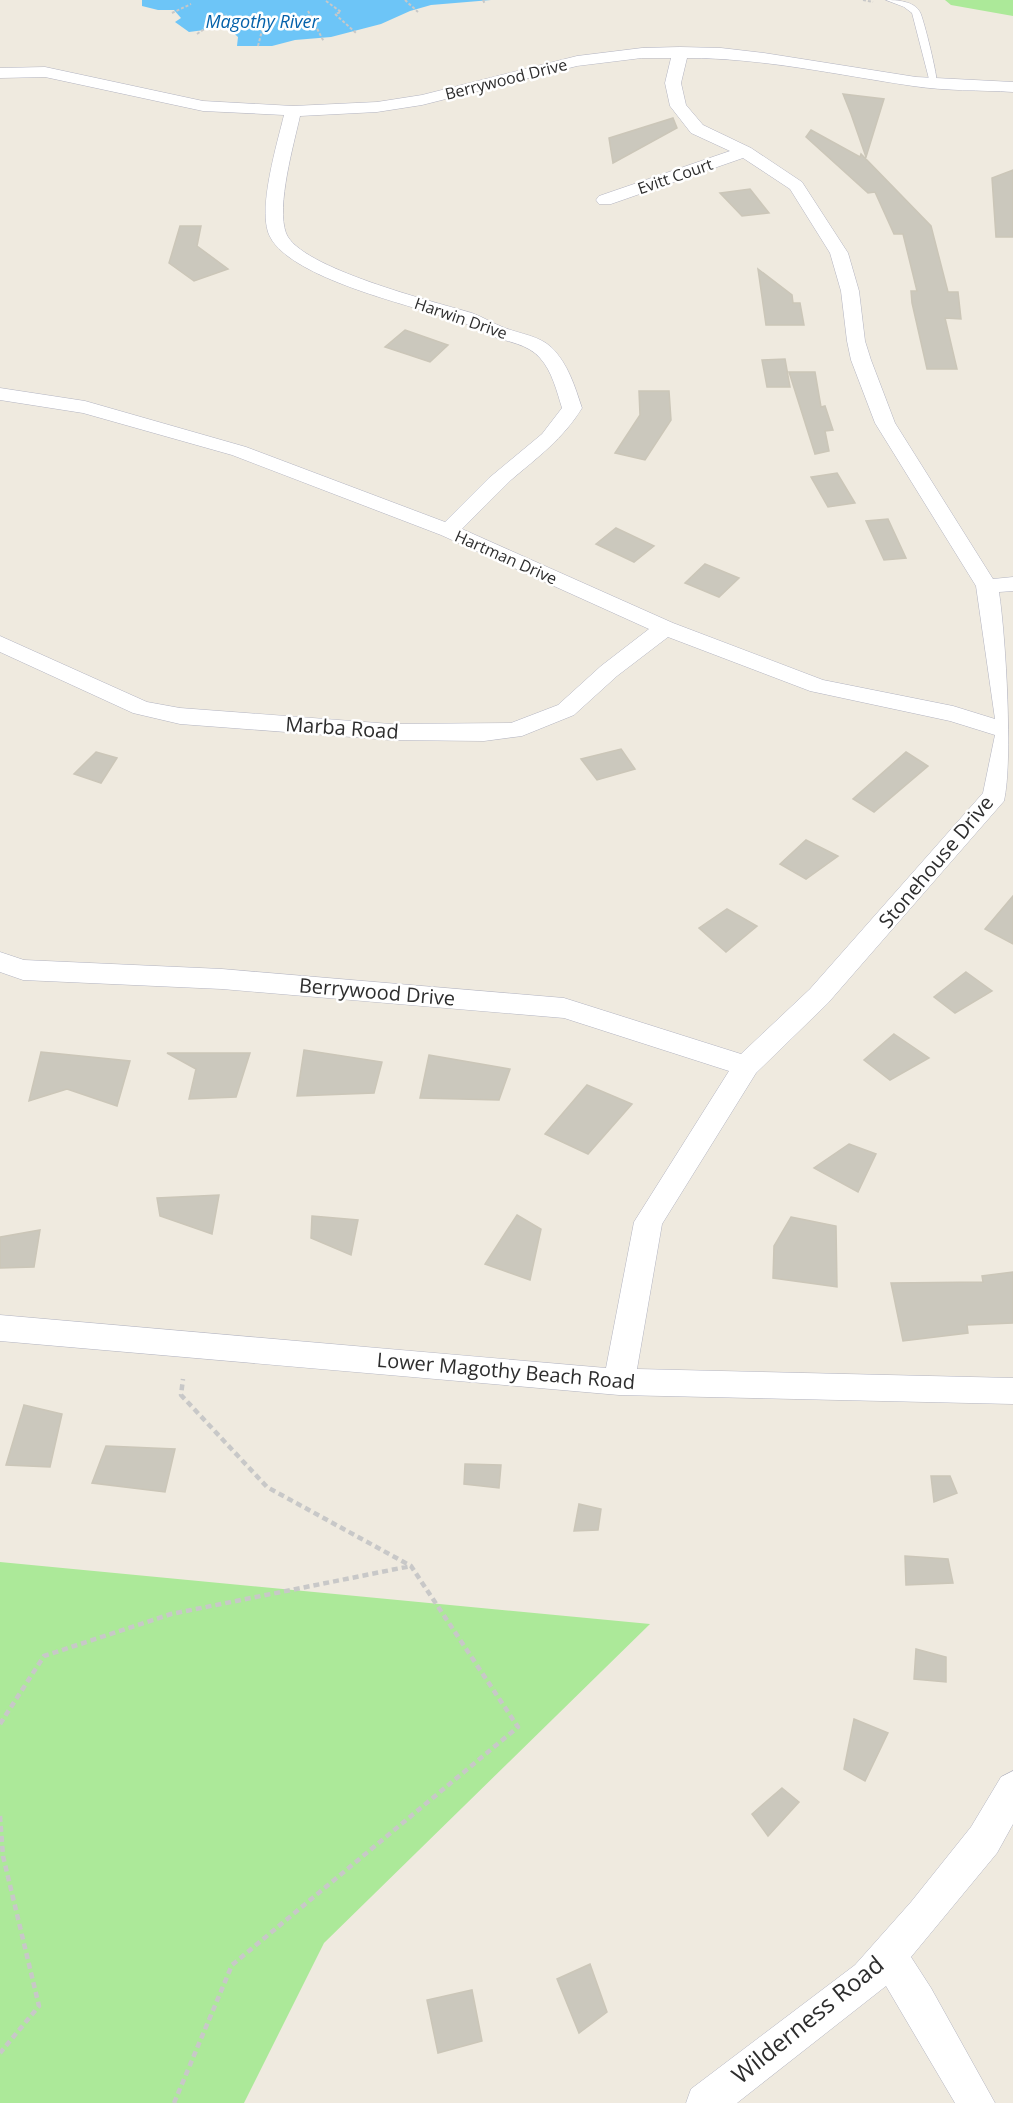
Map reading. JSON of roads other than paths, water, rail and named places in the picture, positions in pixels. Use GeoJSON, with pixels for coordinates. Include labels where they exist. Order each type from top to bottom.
{"type":"FeatureCollection","features":[{"type":"Feature","properties":{"kind":"street","name":"Berrywood Drive"},"geometry":{"type":"LineString","coordinates":[[0,73],[45,72],[202,106],[292,111],[377,107],[463,91],[577,61],[618,55],[680,52],[764,57],[934,83],[1013,87]]}},
{"type":"Feature","properties":{"kind":"street","name":"Stonehouse Drive"},"geometry":{"type":"LineString","coordinates":[[619,1382],[648,1222],[747,1066],[826,988],[883,926],[995,795],[1008,731],[987,586],[885,423],[861,360],[856,341],[850,291],[839,253],[796,186],[745,152],[697,129],[678,106],[673,83],[680,52]]}},
{"type":"Feature","properties":{"kind":"street","name":"Harwin Drive"},"geometry":{"type":"LineString","coordinates":[[292,111],[274,213],[277,236],[293,254],[349,280],[472,320],[525,340],[547,354],[561,378],[572,408],[564,422],[550,440],[504,476],[448,531]]}},
{"type":"Feature","properties":{"kind":"street","name":"Evitt Court"},"geometry":{"type":"LineString","coordinates":[[605,200],[745,152]]}},
{"type":"Feature","properties":{"kind":"street","name":"Hartman Drive"},"geometry":{"type":"LineString","coordinates":[[2,397],[85,407],[239,451],[448,531],[665,628],[818,686],[953,714],[1008,731]]}},
{"type":"Feature","properties":{"kind":"street"},"geometry":{"type":"LineString","coordinates":[[987,586],[1013,584]]}},
{"type":"Feature","properties":{"kind":"street","name":"Marba Road"},"geometry":{"type":"LineString","coordinates":[[0,643],[141,708],[180,716],[392,732],[483,733],[514,731],[566,710],[609,671],[665,628]]}},
{"type":"Feature","properties":{"kind":"street","name":"Berrywood Drive"},"geometry":{"type":"LineString","coordinates":[[0,962],[23,970],[231,979],[564,1008],[747,1066]]}},
{"type":"Feature","properties":{"kind":"street","name":"Lower Magothy Beach Road"},"geometry":{"type":"LineString","coordinates":[[0,1328],[619,1382],[1013,1391]]}},
{"type":"Feature","properties":{"kind":"street","name":"Wilderness Road"},"geometry":{"type":"LineString","coordinates":[[705,2103],[868,1978],[889,1956],[984,1840],[1013,1788]]}},
{"type":"Feature","properties":{"kind":"street"},"geometry":{"type":"LineString","coordinates":[[889,1956],[918,2001],[976,2103]]}},
{"type":"Feature","properties":{"kind":"lane"},"geometry":{"type":"LineString","coordinates":[[890,0],[907,5],[916,12],[934,83]]}},
{"type":"Feature","properties":{"kind":"water","name":"Magothy River"},"geometry":{"type":"Polygon","coordinates":[[[142,0],[491,0],[431,5],[410,11],[381,24],[331,37],[295,40],[272,46],[237,46],[238,37],[227,27],[189,32],[175,22],[181,18],[174,10],[158,10],[142,6],[142,0]]]}}]}
